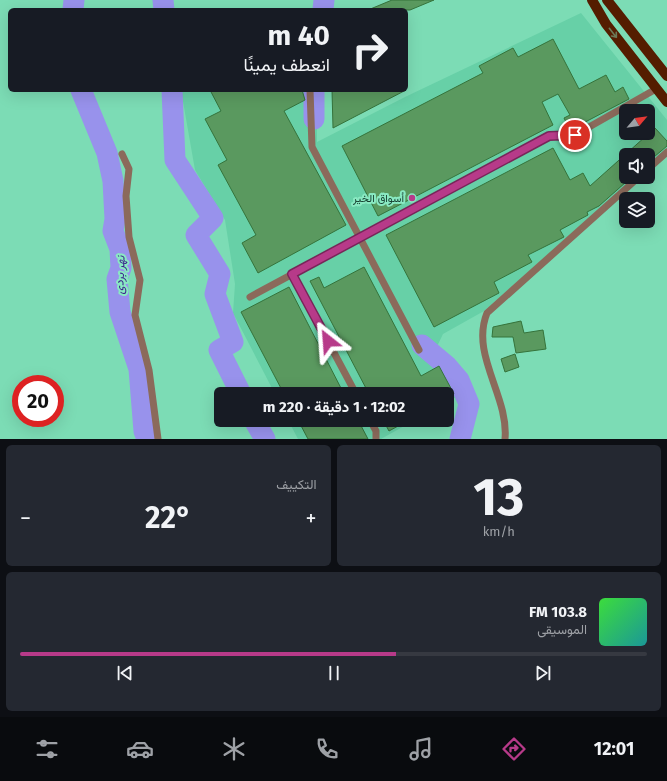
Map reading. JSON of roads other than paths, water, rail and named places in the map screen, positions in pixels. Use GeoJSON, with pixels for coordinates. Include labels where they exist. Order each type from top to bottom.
{"type":"FeatureCollection","features":[{"type":"Feature","properties":{"kind":"main road"},"geometry":{"type":"LineString","coordinates":[[592,0],[606,24],[667,102]]}},
{"type":"Feature","properties":{"kind":"main road"},"geometry":{"type":"LineString","coordinates":[[607,0],[666,73]]}},
{"type":"Feature","properties":{"kind":"street"},"geometry":{"type":"LineString","coordinates":[[250,296],[549,136],[575,135],[656,89]]}},
{"type":"Feature","properties":{"kind":"street"},"geometry":{"type":"LineString","coordinates":[[310,92],[312,147],[419,350]]}},
{"type":"Feature","properties":{"kind":"street"},"geometry":{"type":"LineString","coordinates":[[655,163],[667,152]]}},
{"type":"Feature","properties":{"kind":"street"},"geometry":{"type":"LineString","coordinates":[[122,154],[129,169],[126,196],[129,237],[140,280],[135,315],[149,370],[158,439]]}},
{"type":"Feature","properties":{"kind":"street"},"geometry":{"type":"LineString","coordinates":[[505,439],[506,426],[504,413],[486,357],[482,324],[487,313],[631,184]]}},
{"type":"Feature","properties":{"kind":"street"},"geometry":{"type":"LineString","coordinates":[[292,274],[352,387]]}},
{"type":"Feature","properties":{"kind":"street"},"geometry":{"type":"LineString","coordinates":[[374,427],[376,431],[376,439]]}},
{"type":"Feature","properties":{"kind":"waterway","name":"نهر بردى"},"geometry":{"type":"LineString","coordinates":[[73,8],[74,0]]}},
{"type":"Feature","properties":{"kind":"waterway","name":"نهر بردى"},"geometry":{"type":"LineString","coordinates":[[163,0],[164,8]]}},
{"type":"Feature","properties":{"kind":"waterway"},"geometry":{"type":"LineString","coordinates":[[323,8],[324,0]]}},
{"type":"Feature","properties":{"kind":"waterway","name":"نهر بردى"},"geometry":{"type":"LineString","coordinates":[[82,92],[107,153],[113,181],[115,219],[113,231],[120,249],[121,268],[117,279],[120,312],[139,369],[144,431],[147,439]]}},
{"type":"Feature","properties":{"kind":"waterway","name":"نهر بردى"},"geometry":{"type":"LineString","coordinates":[[172,92],[175,160],[213,218],[196,235],[220,274],[215,294],[233,342],[219,350],[238,387]]}},
{"type":"Feature","properties":{"kind":"waterway"},"geometry":{"type":"LineString","coordinates":[[314,92],[314,119]]}},
{"type":"Feature","properties":{"kind":"waterway"},"geometry":{"type":"LineString","coordinates":[[422,345],[447,366],[459,380],[469,404],[460,439]]}},
{"type":"Feature","properties":{"kind":"waterway","name":"نهر بردى"},"geometry":{"type":"LineString","coordinates":[[258,427],[265,439]]}},
{"type":"Feature","properties":{"kind":"place","name":"أسواق الخير"},"geometry":{"type":"Point","coordinates":[412,198]}}]}
